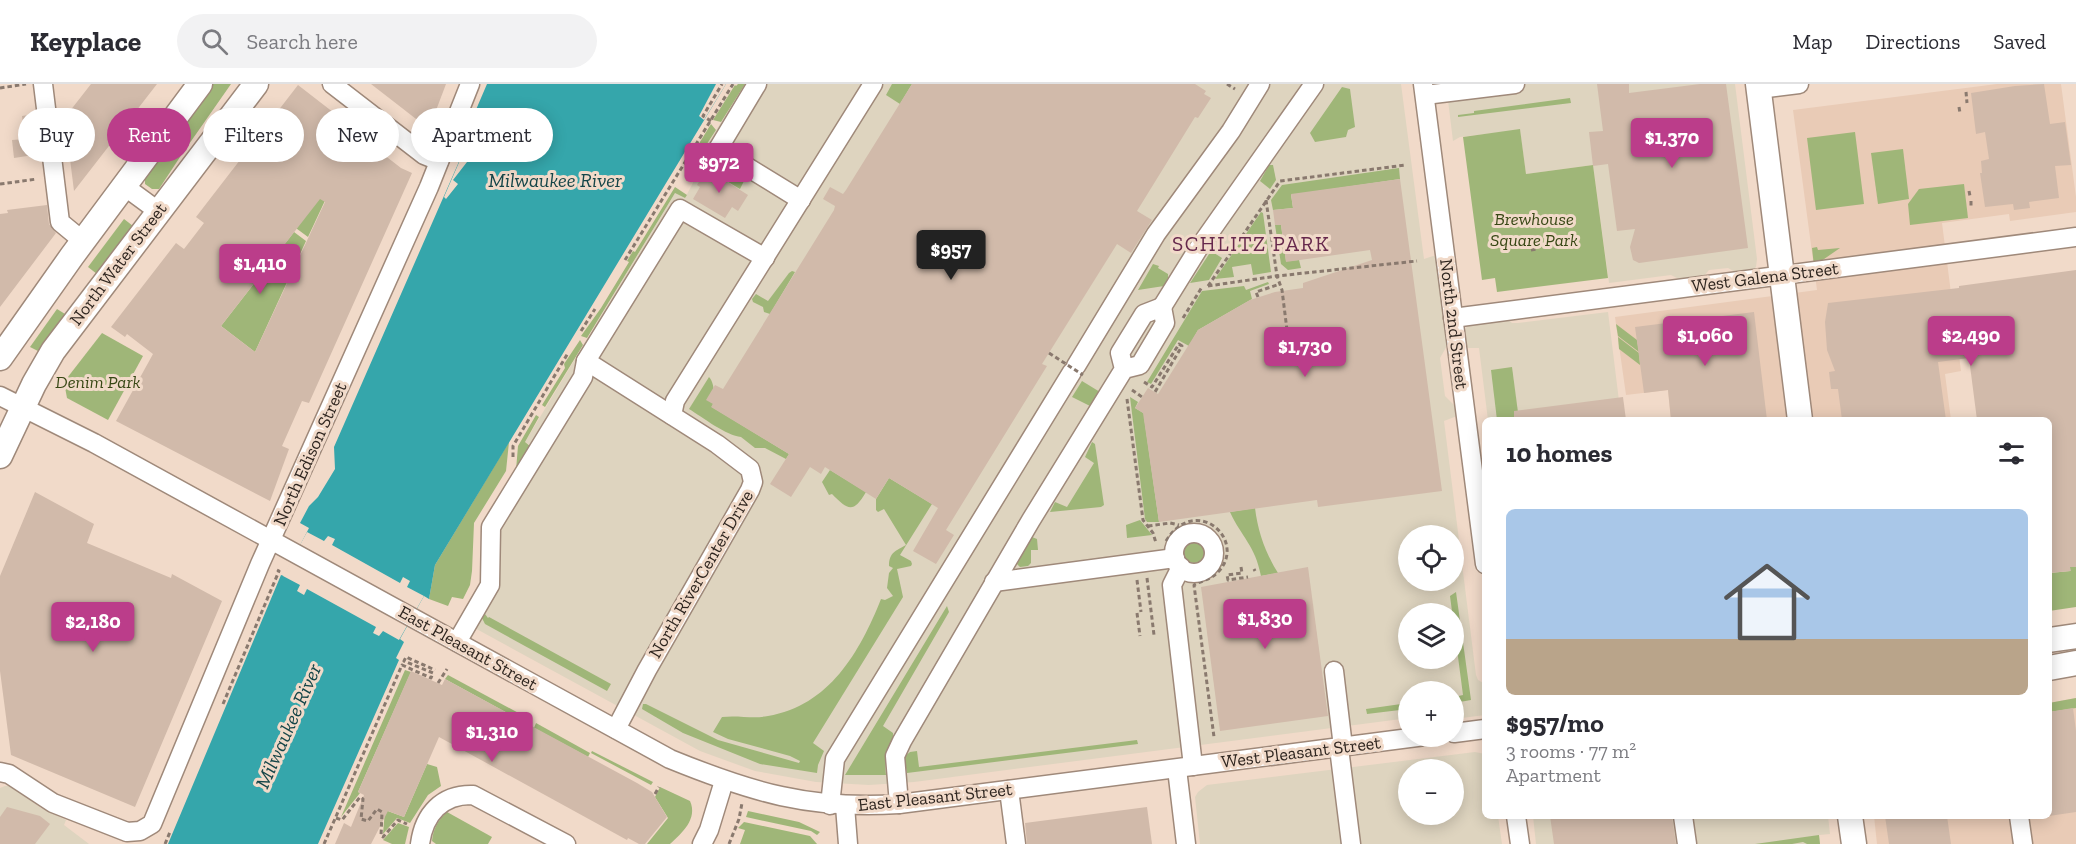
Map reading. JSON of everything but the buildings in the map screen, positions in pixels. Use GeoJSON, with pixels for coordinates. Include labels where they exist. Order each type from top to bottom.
{"type":"FeatureCollection","features":[{"type":"Feature","properties":{"kind":"main road"},"geometry":{"type":"LineString","coordinates":[[0,358],[83,241],[200,84]]}},
{"type":"Feature","properties":{"kind":"main road","name":"North Water Street"},"geometry":{"type":"LineString","coordinates":[[0,456],[53,351],[256,84]]}},
{"type":"Feature","properties":{"kind":"main road"},"geometry":{"type":"LineString","coordinates":[[1759,87],[1800,417]]}},
{"type":"Feature","properties":{"kind":"main road"},"geometry":{"type":"LineString","coordinates":[[2052,640],[2076,636]]}},
{"type":"Feature","properties":{"kind":"main road"},"geometry":{"type":"LineString","coordinates":[[2052,667],[2076,663]]}},
{"type":"Feature","properties":{"kind":"main road"},"geometry":{"type":"LineString","coordinates":[[1850,819],[1854,844]]}},
{"type":"Feature","properties":{"kind":"street"},"geometry":{"type":"LineString","coordinates":[[43,84],[60,222],[83,241]]}},
{"type":"Feature","properties":{"kind":"street"},"geometry":{"type":"LineString","coordinates":[[332,84],[411,144]]}},
{"type":"Feature","properties":{"kind":"street","name":"North Edison Street"},"geometry":{"type":"LineString","coordinates":[[460,108],[470,84]]}},
{"type":"Feature","properties":{"kind":"street"},"geometry":{"type":"LineString","coordinates":[[758,84],[718,148],[801,200]]}},
{"type":"Feature","properties":{"kind":"street"},"geometry":{"type":"LineString","coordinates":[[672,415],[675,401],[873,84]]}},
{"type":"Feature","properties":{"kind":"street"},"geometry":{"type":"LineString","coordinates":[[899,804],[895,756],[994,582],[1134,376],[1166,324],[1162,307],[1198,249],[1314,84]]}},
{"type":"Feature","properties":{"kind":"street"},"geometry":{"type":"LineString","coordinates":[[1424,90],[1515,84]]}},
{"type":"Feature","properties":{"kind":"street"},"geometry":{"type":"LineString","coordinates":[[1759,87],[1799,84]]}},
{"type":"Feature","properties":{"kind":"street"},"geometry":{"type":"LineString","coordinates":[[849,844],[838,805],[835,759],[1077,371],[1156,234],[1231,131],[1258,85]]}},
{"type":"Feature","properties":{"kind":"street","name":"North 2nd Street"},"geometry":{"type":"LineString","coordinates":[[1424,90],[1482,541]]}},
{"type":"Feature","properties":{"kind":"street","name":"North Edison Street"},"geometry":{"type":"LineString","coordinates":[[0,772],[9,774],[53,803],[127,832],[140,831],[152,824],[271,540],[439,162]]}},
{"type":"Feature","properties":{"kind":"street"},"geometry":{"type":"LineString","coordinates":[[124,186],[158,211]]}},
{"type":"Feature","properties":{"kind":"street"},"geometry":{"type":"LineString","coordinates":[[457,642],[490,585],[491,527],[584,377],[586,361],[680,209],[765,258]]}},
{"type":"Feature","properties":{"kind":"street","name":"West Galena Street"},"geometry":{"type":"LineString","coordinates":[[1453,318],[2076,237]]}},
{"type":"Feature","properties":{"kind":"street","name":"North RiverCenter Drive"},"geometry":{"type":"LineString","coordinates":[[586,361],[717,444],[750,469],[753,482],[646,670],[616,729]]}},
{"type":"Feature","properties":{"kind":"street","name":"East Pleasant Street"},"geometry":{"type":"LineString","coordinates":[[0,396],[84,438],[670,759],[724,781],[788,799],[838,805],[899,804],[1185,768]]}},
{"type":"Feature","properties":{"kind":"street"},"geometry":{"type":"LineString","coordinates":[[994,582],[1140,562],[1169,554],[1185,768],[1186,844]]}},
{"type":"Feature","properties":{"kind":"street"},"geometry":{"type":"LineString","coordinates":[[1334,671],[1351,844]]}},
{"type":"Feature","properties":{"kind":"street"},"geometry":{"type":"LineString","coordinates":[[1464,732],[1482,729]]}},
{"type":"Feature","properties":{"kind":"street","name":"West Pleasant Street"},"geometry":{"type":"LineString","coordinates":[[1185,768],[1398,740]]}},
{"type":"Feature","properties":{"kind":"street"},"geometry":{"type":"LineString","coordinates":[[702,844],[709,830],[724,781]]}},
{"type":"Feature","properties":{"kind":"street"},"geometry":{"type":"LineString","coordinates":[[1009,790],[1016,844]]}},
{"type":"Feature","properties":{"kind":"street"},"geometry":{"type":"LineString","coordinates":[[420,844],[426,821],[435,809],[447,799],[460,794],[474,795],[566,844]]}},
{"type":"Feature","properties":{"kind":"street"},"geometry":{"type":"LineString","coordinates":[[1516,819],[1520,844]]}},
{"type":"Feature","properties":{"kind":"street"},"geometry":{"type":"LineString","coordinates":[[1683,819],[1687,844]]}},
{"type":"Feature","properties":{"kind":"street"},"geometry":{"type":"LineString","coordinates":[[2019,819],[2023,844]]}},
{"type":"Feature","properties":{"kind":"path"},"geometry":{"type":"LineString","coordinates":[[0,88],[26,84]]}},
{"type":"Feature","properties":{"kind":"path"},"geometry":{"type":"LineString","coordinates":[[722,84],[703,116],[729,131]]}},
{"type":"Feature","properties":{"kind":"path"},"geometry":{"type":"LineString","coordinates":[[1966,92],[1967,103]]}},
{"type":"Feature","properties":{"kind":"path"},"geometry":{"type":"LineString","coordinates":[[1959,107],[1960,113]]}},
{"type":"Feature","properties":{"kind":"path"},"geometry":{"type":"LineString","coordinates":[[1208,286],[1280,181],[1406,165]]}},
{"type":"Feature","properties":{"kind":"path"},"geometry":{"type":"LineString","coordinates":[[0,184],[54,176]]}},
{"type":"Feature","properties":{"kind":"path"},"geometry":{"type":"LineString","coordinates":[[1970,191],[1970,196]]}},
{"type":"Feature","properties":{"kind":"path"},"geometry":{"type":"LineString","coordinates":[[1266,200],[1287,330]]}},
{"type":"Feature","properties":{"kind":"path"},"geometry":{"type":"LineString","coordinates":[[1971,201],[1971,207]]}},
{"type":"Feature","properties":{"kind":"path"},"geometry":{"type":"LineString","coordinates":[[1531,250],[1537,249]]}},
{"type":"Feature","properties":{"kind":"path"},"geometry":{"type":"LineString","coordinates":[[1196,287],[1417,261]]}},
{"type":"Feature","properties":{"kind":"path"},"geometry":{"type":"LineString","coordinates":[[1257,297],[1256,292],[1280,284]]}},
{"type":"Feature","properties":{"kind":"path"},"geometry":{"type":"LineString","coordinates":[[1180,324],[1202,287]]}},
{"type":"Feature","properties":{"kind":"path"},"geometry":{"type":"LineString","coordinates":[[1155,392],[1182,346],[1179,344],[1152,387],[1134,376],[1127,399],[1143,520],[1155,536],[1156,547],[1169,554],[1179,525]]}},
{"type":"Feature","properties":{"kind":"path"},"geometry":{"type":"LineString","coordinates":[[1049,353],[1077,371]]}},
{"type":"Feature","properties":{"kind":"path"},"geometry":{"type":"LineString","coordinates":[[1134,392],[1142,397]]}},
{"type":"Feature","properties":{"kind":"path"},"geometry":{"type":"LineString","coordinates":[[1147,526],[1170,523],[1179,525],[1196,521],[1208,523],[1220,530],[1226,544],[1226,556],[1222,567],[1212,578],[1194,585],[1214,737]]}},
{"type":"Feature","properties":{"kind":"path"},"geometry":{"type":"LineString","coordinates":[[1140,562],[1140,636]]}},
{"type":"Feature","properties":{"kind":"path"},"geometry":{"type":"LineString","coordinates":[[1140,562],[1154,635]]}},
{"type":"Feature","properties":{"kind":"path"},"geometry":{"type":"LineString","coordinates":[[1241,567],[1242,573],[1227,575],[1228,580],[1248,576]]}},
{"type":"Feature","properties":{"kind":"path"},"geometry":{"type":"LineString","coordinates":[[324,844],[402,665],[431,678],[433,673],[404,661],[406,657],[435,670]]}},
{"type":"Feature","properties":{"kind":"path"},"geometry":{"type":"LineString","coordinates":[[438,683],[447,669]]}},
{"type":"Feature","properties":{"kind":"path"},"geometry":{"type":"LineString","coordinates":[[655,794],[658,787]]}},
{"type":"Feature","properties":{"kind":"path"},"geometry":{"type":"LineString","coordinates":[[335,818],[342,820],[360,797],[363,799],[361,819],[368,821],[377,809],[382,812],[381,836],[383,837],[398,820],[411,825]]}},
{"type":"Feature","properties":{"kind":"path"},"geometry":{"type":"LineString","coordinates":[[729,844],[740,811]]}},
{"type":"Feature","properties":{"kind":"shaded area"},"geometry":{"type":"Polygon","coordinates":[[[745,84],[1401,84],[1424,259],[1437,257],[1448,344],[1440,358],[1445,396],[1456,407],[1457,416],[1444,421],[1457,525],[1398,525],[1398,591],[1464,591],[1464,580],[1476,675],[1482,682],[1482,715],[1464,718],[1464,681],[1398,681],[1398,719],[914,782],[869,785],[816,782],[755,771],[700,751],[460,620],[478,593],[482,565],[530,445],[525,442],[675,193],[685,198],[706,157],[701,154],[745,84]]]}},
{"type":"Feature","properties":{"kind":"shaded area"},"geometry":{"type":"Polygon","coordinates":[[[1446,84],[1735,84],[1757,259],[1756,267],[1752,271],[1737,273],[1728,268],[1709,270],[1703,277],[1681,280],[1671,275],[1609,283],[1593,165],[1526,174],[1520,130],[1460,137],[1453,141],[1446,84]]]}},
{"type":"Feature","properties":{"kind":"shaded area"},"geometry":{"type":"Polygon","coordinates":[[[1997,84],[2061,84],[2076,212],[2010,221],[2009,214],[1942,223],[1961,371],[1945,374],[1951,417],[1671,417],[1668,390],[1626,395],[1615,317],[1817,290],[1793,110],[1997,84]]]}},
{"type":"Feature","properties":{"kind":"shaded area"},"geometry":{"type":"Polygon","coordinates":[[[1608,312],[1621,417],[1488,417],[1479,348],[1468,348],[1464,332],[1468,324],[1507,319],[1512,323],[1608,312]]]}},
{"type":"Feature","properties":{"kind":"shaded area"},"geometry":{"type":"Polygon","coordinates":[[[2076,698],[2076,844],[2031,844],[2027,819],[2052,819],[2052,702],[2076,698]]]}},
{"type":"Feature","properties":{"kind":"shaded area"},"geometry":{"type":"Polygon","coordinates":[[[1475,752],[1482,753],[1482,819],[1498,819],[1502,844],[1200,844],[1195,797],[1207,785],[1398,761],[1398,825],[1464,825],[1464,759],[1418,759],[1475,752]]]}},
{"type":"Feature","properties":{"kind":"shaded area"},"geometry":{"type":"Polygon","coordinates":[[[10,786],[41,808],[66,820],[64,825],[89,844],[0,844],[0,788],[10,786]]]}},
{"type":"Feature","properties":{"kind":"shaded area"},"geometry":{"type":"Polygon","coordinates":[[[1533,819],[1828,819],[1830,834],[1819,835],[1820,844],[1536,844],[1533,819]]]}},
{"type":"Feature","properties":{"kind":"shaded area"},"geometry":{"type":"Polygon","coordinates":[[[1874,819],[2010,819],[2014,844],[1877,844],[1874,819]]]}},
{"type":"Feature","properties":{"kind":"green space"},"geometry":{"type":"Polygon","coordinates":[[[213,84],[231,84],[214,108],[203,108],[203,124],[191,141],[191,113],[213,84]]]}},
{"type":"Feature","properties":{"kind":"green space"},"geometry":{"type":"Polygon","coordinates":[[[745,84],[721,122],[713,120],[735,85],[745,84]]]}},
{"type":"Feature","properties":{"kind":"green space"},"geometry":{"type":"Polygon","coordinates":[[[892,84],[912,84],[900,104],[886,95],[892,84]]]}},
{"type":"Feature","properties":{"kind":"green space"},"geometry":{"type":"Polygon","coordinates":[[[1342,87],[1350,89],[1355,127],[1348,130],[1346,137],[1315,142],[1310,133],[1342,87]]]}},
{"type":"Feature","properties":{"kind":"green space"},"geometry":{"type":"Polygon","coordinates":[[[1570,98],[1571,103],[1458,117],[1458,115],[1474,113],[1474,111],[1570,98]]]}},
{"type":"Feature","properties":{"kind":"green space"},"geometry":{"type":"Polygon","coordinates":[[[711,124],[716,130],[701,153],[706,157],[705,162],[692,155],[711,124]]]}},
{"type":"Feature","properties":{"kind":"green space","name":"Brewhouse Square Park"},"geometry":{"type":"Polygon","coordinates":[[[1520,129],[1526,174],[1593,165],[1608,278],[1497,292],[1495,278],[1482,280],[1463,137],[1520,129]]]}},
{"type":"Feature","properties":{"kind":"green space"},"geometry":{"type":"Polygon","coordinates":[[[1855,132],[1864,204],[1816,210],[1807,138],[1855,132]]]}},
{"type":"Feature","properties":{"kind":"green space"},"geometry":{"type":"Polygon","coordinates":[[[1903,149],[1909,199],[1878,204],[1871,153],[1903,149]]]}},
{"type":"Feature","properties":{"kind":"green space"},"geometry":{"type":"Polygon","coordinates":[[[713,161],[744,181],[740,189],[708,170],[713,161]]]}},
{"type":"Feature","properties":{"kind":"green space"},"geometry":{"type":"Polygon","coordinates":[[[155,162],[177,162],[159,189],[152,189],[145,184],[145,175],[155,162]]]}},
{"type":"Feature","properties":{"kind":"green space"},"geometry":{"type":"Polygon","coordinates":[[[337,162],[343,162],[308,237],[285,220],[337,162]]]}},
{"type":"Feature","properties":{"kind":"green space"},"geometry":{"type":"Polygon","coordinates":[[[1269,165],[1273,165],[1276,180],[1270,189],[1260,181],[1269,165]]]}},
{"type":"Feature","properties":{"kind":"green space"},"geometry":{"type":"Polygon","coordinates":[[[1399,168],[1400,179],[1291,195],[1293,208],[1273,210],[1271,200],[1282,185],[1399,168]]]}},
{"type":"Feature","properties":{"kind":"green space"},"geometry":{"type":"Polygon","coordinates":[[[1964,184],[1968,218],[1910,225],[1908,204],[1919,189],[1964,184]]]}},
{"type":"Feature","properties":{"kind":"green space"},"geometry":{"type":"Polygon","coordinates":[[[675,187],[687,195],[685,198],[675,193],[587,338],[581,336],[601,308],[629,262],[627,261],[633,251],[635,252],[675,187]]]}},
{"type":"Feature","properties":{"kind":"green space"},"geometry":{"type":"Polygon","coordinates":[[[1261,212],[1263,213],[1271,272],[1253,275],[1251,264],[1232,267],[1234,277],[1215,279],[1261,212]]]}},
{"type":"Feature","properties":{"kind":"green space"},"geometry":{"type":"Polygon","coordinates":[[[124,219],[133,226],[97,274],[88,267],[124,219]]]}},
{"type":"Feature","properties":{"kind":"green space"},"geometry":{"type":"Polygon","coordinates":[[[1275,225],[1281,225],[1286,261],[1299,260],[1301,268],[1288,270],[1281,264],[1275,225]]]}},
{"type":"Feature","properties":{"kind":"green space"},"geometry":{"type":"Polygon","coordinates":[[[294,232],[306,241],[255,352],[221,326],[294,232]]]}},
{"type":"Feature","properties":{"kind":"green space"},"geometry":{"type":"Polygon","coordinates":[[[1817,247],[1818,250],[1840,248],[1814,266],[1812,248],[1817,247]]]}},
{"type":"Feature","properties":{"kind":"green space"},"geometry":{"type":"Polygon","coordinates":[[[1211,251],[1222,258],[1209,280],[1190,283],[1211,251]]]}},
{"type":"Feature","properties":{"kind":"green space"},"geometry":{"type":"Polygon","coordinates":[[[1153,264],[1168,274],[1164,286],[1138,290],[1153,264]]]}},
{"type":"Feature","properties":{"kind":"green space"},"geometry":{"type":"Polygon","coordinates":[[[792,271],[795,272],[770,314],[764,312],[763,307],[753,302],[752,299],[756,294],[768,301],[792,271]]]}},
{"type":"Feature","properties":{"kind":"green space"},"geometry":{"type":"Polygon","coordinates":[[[1268,282],[1269,284],[1250,291],[1252,299],[1198,330],[1189,346],[1178,340],[1151,384],[1147,382],[1202,291],[1244,286],[1246,290],[1268,282]]]}},
{"type":"Feature","properties":{"kind":"green space"},"geometry":{"type":"Polygon","coordinates":[[[57,309],[65,314],[38,351],[30,347],[57,309]]]}},
{"type":"Feature","properties":{"kind":"green space"},"geometry":{"type":"Polygon","coordinates":[[[1616,324],[1637,340],[1639,352],[1618,336],[1616,324]]]}},
{"type":"Feature","properties":{"kind":"green space","name":"Denim Park"},"geometry":{"type":"Polygon","coordinates":[[[102,333],[143,356],[108,420],[67,398],[64,382],[102,333]]]}},
{"type":"Feature","properties":{"kind":"green space"},"geometry":{"type":"Polygon","coordinates":[[[1618,337],[1639,353],[1640,365],[1619,349],[1618,337]]]}},
{"type":"Feature","properties":{"kind":"green space"},"geometry":{"type":"Polygon","coordinates":[[[580,340],[583,345],[545,407],[542,405],[580,340]]]}},
{"type":"Feature","properties":{"kind":"green space"},"geometry":{"type":"Polygon","coordinates":[[[1512,367],[1519,417],[1497,417],[1491,370],[1512,367]]]}},
{"type":"Feature","properties":{"kind":"green space"},"geometry":{"type":"Polygon","coordinates":[[[709,377],[714,391],[712,407],[789,454],[786,459],[765,448],[755,448],[741,437],[722,430],[689,409],[709,377]]]}},
{"type":"Feature","properties":{"kind":"green space"},"geometry":{"type":"Polygon","coordinates":[[[1082,381],[1100,392],[1090,406],[1072,397],[1082,381]]]}},
{"type":"Feature","properties":{"kind":"green space"},"geometry":{"type":"Polygon","coordinates":[[[1130,397],[1138,402],[1135,408],[1145,414],[1159,522],[1147,522],[1145,519],[1130,397]]]}},
{"type":"Feature","properties":{"kind":"green space"},"geometry":{"type":"Polygon","coordinates":[[[536,415],[539,417],[525,442],[530,446],[516,470],[518,446],[536,415]]]}},
{"type":"Feature","properties":{"kind":"green space"},"geometry":{"type":"Polygon","coordinates":[[[509,442],[506,471],[474,523],[470,585],[463,599],[452,597],[448,606],[429,599],[435,565],[509,442]]]}},
{"type":"Feature","properties":{"kind":"green space"},"geometry":{"type":"Polygon","coordinates":[[[1092,442],[1095,444],[1104,505],[1050,512],[1055,502],[1067,507],[1094,463],[1085,457],[1092,442]]]}},
{"type":"Feature","properties":{"kind":"green space"},"geometry":{"type":"Polygon","coordinates":[[[830,470],[866,492],[854,507],[846,506],[832,494],[829,495],[822,482],[830,470]]]}},
{"type":"Feature","properties":{"kind":"green space"},"geometry":{"type":"Polygon","coordinates":[[[889,478],[932,504],[900,555],[912,564],[897,569],[903,597],[813,743],[824,751],[817,773],[760,764],[683,733],[642,709],[643,704],[646,704],[718,740],[799,763],[800,761],[790,756],[728,739],[713,732],[722,717],[768,716],[790,710],[808,701],[840,674],[852,657],[881,599],[885,600],[893,596],[887,588],[889,573],[893,568],[889,566],[890,558],[894,552],[906,545],[884,509],[878,512],[876,510],[876,499],[889,478]]]}},
{"type":"Feature","properties":{"kind":"green space"},"geometry":{"type":"Polygon","coordinates":[[[1255,508],[1263,542],[1278,573],[1261,576],[1252,549],[1230,512],[1255,508]]]}},
{"type":"Feature","properties":{"kind":"green space"},"geometry":{"type":"Polygon","coordinates":[[[1140,520],[1152,535],[1127,538],[1126,525],[1140,520]]]}},
{"type":"Feature","properties":{"kind":"green space"},"geometry":{"type":"Polygon","coordinates":[[[1032,537],[1037,539],[1038,550],[1031,550],[1031,563],[1020,567],[1017,564],[1032,537]]]}},
{"type":"Feature","properties":{"kind":"green space"},"geometry":{"type":"Polygon","coordinates":[[[1194,541],[1202,544],[1205,552],[1202,560],[1194,563],[1186,560],[1183,552],[1186,544],[1194,541]]]}},
{"type":"Feature","properties":{"kind":"green space"},"geometry":{"type":"Polygon","coordinates":[[[2070,567],[2076,567],[2076,607],[2052,611],[2052,573],[2070,571],[2070,567]]]}},
{"type":"Feature","properties":{"kind":"green space"},"geometry":{"type":"Polygon","coordinates":[[[1456,592],[1458,603],[1451,603],[1450,596],[1456,592]]]}},
{"type":"Feature","properties":{"kind":"green space"},"geometry":{"type":"Polygon","coordinates":[[[947,606],[949,612],[883,726],[893,733],[885,768],[886,775],[845,775],[947,606]]]}},
{"type":"Feature","properties":{"kind":"green space"},"geometry":{"type":"Polygon","coordinates":[[[485,614],[488,618],[611,684],[607,691],[485,624],[482,618],[485,614]]]}},
{"type":"Feature","properties":{"kind":"green space"},"geometry":{"type":"Polygon","coordinates":[[[1464,650],[1471,700],[1464,701],[1464,681],[1461,681],[1460,669],[1464,669],[1464,650]]]}},
{"type":"Feature","properties":{"kind":"green space"},"geometry":{"type":"Polygon","coordinates":[[[405,670],[411,672],[358,792],[360,793],[341,817],[405,670]]]}},
{"type":"Feature","properties":{"kind":"green space"},"geometry":{"type":"Polygon","coordinates":[[[448,675],[524,716],[522,721],[445,679],[448,675]]]}},
{"type":"Feature","properties":{"kind":"green space"},"geometry":{"type":"Polygon","coordinates":[[[2076,698],[2076,708],[2052,712],[2052,702],[2076,698]]]}},
{"type":"Feature","properties":{"kind":"green space"},"geometry":{"type":"Polygon","coordinates":[[[1398,704],[1398,710],[1367,714],[1366,709],[1398,704]]]}},
{"type":"Feature","properties":{"kind":"green space"},"geometry":{"type":"Polygon","coordinates":[[[536,723],[590,753],[588,757],[534,728],[536,723]]]}},
{"type":"Feature","properties":{"kind":"green space"},"geometry":{"type":"Polygon","coordinates":[[[1137,740],[1138,744],[907,773],[904,757],[910,752],[917,751],[919,767],[1137,740]]]}},
{"type":"Feature","properties":{"kind":"green space"},"geometry":{"type":"Polygon","coordinates":[[[592,751],[653,782],[651,785],[591,753],[592,751]]]}},
{"type":"Feature","properties":{"kind":"green space"},"geometry":{"type":"Polygon","coordinates":[[[427,764],[437,767],[441,786],[428,795],[410,823],[397,818],[383,834],[385,810],[404,817],[427,764]]]}},
{"type":"Feature","properties":{"kind":"green space"},"geometry":{"type":"Polygon","coordinates":[[[660,787],[690,801],[692,814],[688,825],[670,844],[647,844],[668,818],[655,797],[660,787]]]}},
{"type":"Feature","properties":{"kind":"green space"},"geometry":{"type":"Polygon","coordinates":[[[748,811],[799,822],[820,832],[817,835],[811,831],[746,817],[748,811]]]}},
{"type":"Feature","properties":{"kind":"green space"},"geometry":{"type":"Polygon","coordinates":[[[447,812],[492,837],[488,844],[436,844],[432,841],[436,825],[447,812]]]}},
{"type":"Feature","properties":{"kind":"green space"},"geometry":{"type":"Polygon","coordinates":[[[744,822],[810,836],[817,844],[740,844],[745,830],[738,828],[744,822]]]}},
{"type":"Feature","properties":{"kind":"green space"},"geometry":{"type":"Polygon","coordinates":[[[398,823],[409,827],[405,844],[392,844],[383,840],[398,823]]]}},
{"type":"Feature","properties":{"kind":"green space"},"geometry":{"type":"Polygon","coordinates":[[[1819,835],[1820,844],[1803,842],[1755,844],[1819,835]]]}},
{"type":"Feature","properties":{"kind":"water","name":"Milwaukee River"},"geometry":{"type":"Polygon","coordinates":[[[487,84],[726,84],[435,565],[429,599],[424,596],[400,639],[404,642],[396,658],[399,660],[318,844],[168,844],[281,575],[284,576],[309,528],[300,523],[335,469],[334,447],[459,162],[553,162],[553,108],[477,108],[487,84]]]}},
{"type":"Feature","properties":{"kind":"pier"},"geometry":{"type":"Polygon","coordinates":[[[716,84],[726,84],[704,120],[699,116],[716,84]]]}},
{"type":"Feature","properties":{"kind":"pier"},"geometry":{"type":"Polygon","coordinates":[[[459,162],[467,162],[453,180],[458,184],[446,199],[444,197],[459,162]]]}},
{"type":"Feature","properties":{"kind":"pier"},"geometry":{"type":"Polygon","coordinates":[[[307,532],[324,541],[328,536],[335,539],[332,545],[400,583],[403,577],[410,581],[407,587],[424,596],[399,640],[383,631],[379,636],[373,633],[376,627],[307,589],[304,595],[297,591],[300,585],[283,576],[307,532]]]}},
{"type":"Feature","properties":{"kind":"district","name":"SCHLITZ PARK"},"geometry":{"type":"Point","coordinates":[1251,244]}}]}
